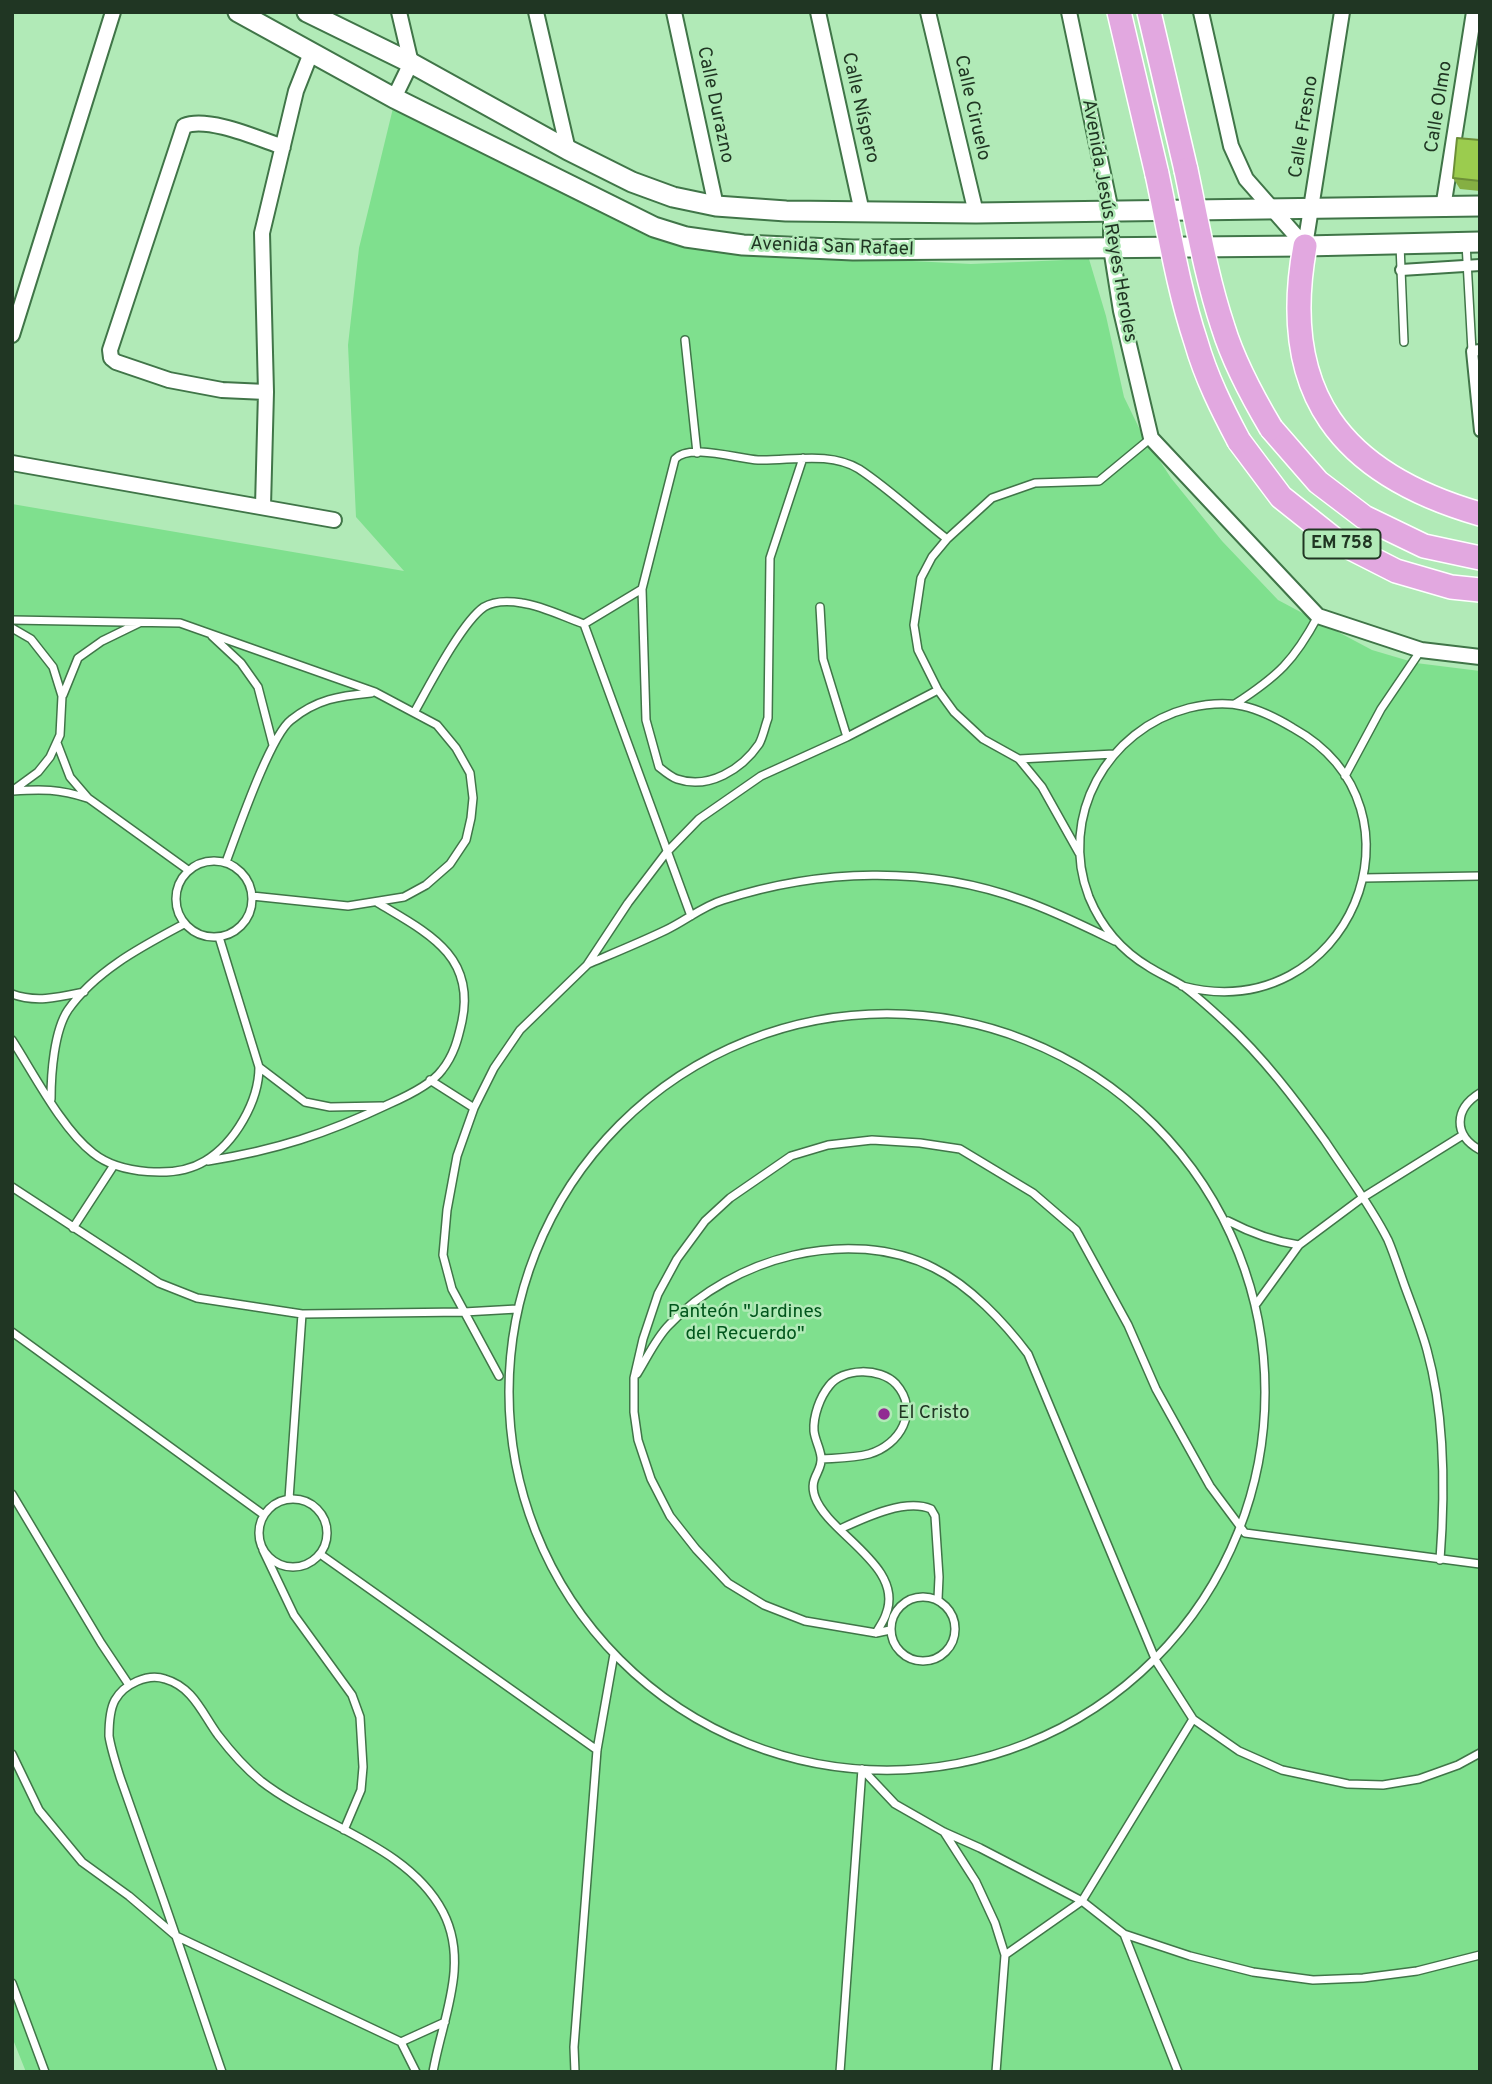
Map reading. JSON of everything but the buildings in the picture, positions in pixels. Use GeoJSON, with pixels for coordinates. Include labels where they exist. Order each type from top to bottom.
{"type":"FeatureCollection","features":[{"type":"Feature","properties":{"kind":"highway","name":"EM 758"},"geometry":{"type":"LineString","coordinates":[[1119,12],[1187,314],[1221,408],[1239,441],[1281,497],[1335,540],[1396,571],[1451,587],[1480,590]]}},
{"type":"Feature","properties":{"kind":"highway","name":"EM 758"},"geometry":{"type":"LineString","coordinates":[[1149,12],[1223,329],[1244,380],[1271,428],[1318,482],[1364,517],[1424,546],[1480,558]]}},
{"type":"Feature","properties":{"kind":"highway"},"geometry":{"type":"LineString","coordinates":[[1305,246],[1298,300],[1301,350],[1311,385],[1329,420],[1358,454],[1381,470],[1430,497],[1480,514]]}},
{"type":"Feature","properties":{"kind":"main road","name":"Avenida San Rafael"},"geometry":{"type":"LineString","coordinates":[[238,12],[394,97],[654,228],[686,237],[743,245],[853,250],[1473,243]]}},
{"type":"Feature","properties":{"kind":"main road","name":"Avenida San Rafael"},"geometry":{"type":"LineString","coordinates":[[307,12],[411,63],[568,150],[632,182],[673,197],[716,206],[976,213],[1480,206]]}},
{"type":"Feature","properties":{"kind":"street"},"geometry":{"type":"LineString","coordinates":[[12,335],[113,12]]}},
{"type":"Feature","properties":{"kind":"street"},"geometry":{"type":"LineString","coordinates":[[394,97],[411,63],[399,12]]}},
{"type":"Feature","properties":{"kind":"street"},"geometry":{"type":"LineString","coordinates":[[536,12],[568,150]]}},
{"type":"Feature","properties":{"kind":"street","name":"Calle Durazno"},"geometry":{"type":"LineString","coordinates":[[674,12],[716,206]]}},
{"type":"Feature","properties":{"kind":"street","name":"Calle Níspero"},"geometry":{"type":"LineString","coordinates":[[818,12],[862,212]]}},
{"type":"Feature","properties":{"kind":"street","name":"Calle Ciruelo"},"geometry":{"type":"LineString","coordinates":[[928,12],[976,213]]}},
{"type":"Feature","properties":{"kind":"street","name":"Avenida Jesús Reyes Heroles"},"geometry":{"type":"LineString","coordinates":[[1069,12],[1111,211],[1111,248],[1121,311],[1151,438],[1318,616],[1421,650],[1480,657]]}},
{"type":"Feature","properties":{"kind":"street"},"geometry":{"type":"LineString","coordinates":[[1201,12],[1231,146],[1246,179],[1305,246]]}},
{"type":"Feature","properties":{"kind":"street","name":"Calle Fresno"},"geometry":{"type":"LineString","coordinates":[[1305,246],[1342,12]]}},
{"type":"Feature","properties":{"kind":"street","name":"Calle Olmo"},"geometry":{"type":"LineString","coordinates":[[1443,208],[1474,12]]}},
{"type":"Feature","properties":{"kind":"street"},"geometry":{"type":"LineString","coordinates":[[263,506],[266,392],[262,233],[296,91],[311,53]]}},
{"type":"Feature","properties":{"kind":"street"},"geometry":{"type":"LineString","coordinates":[[266,392],[222,390],[169,380],[116,362],[111,358],[110,350],[184,126],[191,123],[227,128],[283,147]]}},
{"type":"Feature","properties":{"kind":"street"},"geometry":{"type":"LineString","coordinates":[[1401,270],[1480,265]]}},
{"type":"Feature","properties":{"kind":"street"},"geometry":{"type":"LineString","coordinates":[[1476,351],[1480,431]]}},
{"type":"Feature","properties":{"kind":"street"},"geometry":{"type":"LineString","coordinates":[[12,463],[334,520]]}},
{"type":"Feature","properties":{"kind":"lane"},"geometry":{"type":"LineString","coordinates":[[1400,243],[1404,342]]}},
{"type":"Feature","properties":{"kind":"lane"},"geometry":{"type":"LineString","coordinates":[[1473,243],[1466,265],[1476,351]]}},
{"type":"Feature","properties":{"kind":"lane"},"geometry":{"type":"LineString","coordinates":[[685,340],[697,453]]}},
{"type":"Feature","properties":{"kind":"lane"},"geometry":{"type":"LineString","coordinates":[[1080,855],[1042,787],[1019,759],[983,739],[954,712],[938,690],[918,650],[915,625],[921,578],[932,557],[947,539],[992,498],[1035,483],[1099,481],[1151,438]]}},
{"type":"Feature","properties":{"kind":"lane"},"geometry":{"type":"LineString","coordinates":[[803,458],[770,558],[768,718],[760,742],[746,759],[716,779],[676,779],[659,767],[646,720],[642,589],[675,459],[682,454],[716,453],[758,460],[803,458],[840,461],[858,468],[947,539]]}},
{"type":"Feature","properties":{"kind":"lane"},"geometry":{"type":"LineString","coordinates":[[584,624],[642,589]]}},
{"type":"Feature","properties":{"kind":"lane"},"geometry":{"type":"LineString","coordinates":[[415,711],[435,674],[472,618],[485,607],[497,602],[521,602],[584,624]]}},
{"type":"Feature","properties":{"kind":"lane"},"geometry":{"type":"LineString","coordinates":[[820,607],[822,659],[847,737]]}},
{"type":"Feature","properties":{"kind":"lane"},"geometry":{"type":"LineString","coordinates":[[1234,705],[1291,662],[1318,616]]}},
{"type":"Feature","properties":{"kind":"lane"},"geometry":{"type":"LineString","coordinates":[[12,620],[180,623],[375,692],[437,725],[456,748],[470,773],[473,798],[471,818],[466,840],[450,864],[426,885],[404,897],[348,906],[252,896]]}},
{"type":"Feature","properties":{"kind":"lane"},"geometry":{"type":"LineString","coordinates":[[12,791],[38,772],[57,743],[62,696],[78,658],[103,641],[143,621]]}},
{"type":"Feature","properties":{"kind":"lane"},"geometry":{"type":"LineString","coordinates":[[584,624],[691,916]]}},
{"type":"Feature","properties":{"kind":"lane"},"geometry":{"type":"LineString","coordinates":[[12,628],[31,639],[53,667],[62,696]]}},
{"type":"Feature","properties":{"kind":"lane"},"geometry":{"type":"LineString","coordinates":[[210,634],[241,663],[258,687],[273,745]]}},
{"type":"Feature","properties":{"kind":"lane"},"geometry":{"type":"LineString","coordinates":[[1345,776],[1381,709],[1421,650]]}},
{"type":"Feature","properties":{"kind":"lane"},"geometry":{"type":"LineString","coordinates":[[499,1377],[517,1309],[536,1255],[559,1204],[584,1161],[614,1130],[687,1075],[738,1046],[792,1027],[845,1015],[896,1012],[941,1016],[976,1023],[1052,1054],[1125,1100],[1163,1136],[1228,1221],[1257,1303],[1263,1345],[1263,1426],[1245,1533],[1219,1584],[1192,1622],[1156,1661],[1092,1709],[1051,1730],[1000,1749],[900,1767],[862,1769],[788,1756],[743,1738],[695,1713],[647,1682],[614,1654],[567,1598],[522,1499],[499,1377],[452,1289],[443,1255],[447,1210],[457,1156],[474,1108],[494,1068],[520,1030],[587,965],[628,903],[666,853],[699,820],[761,776],[847,737],[938,690]]}},
{"type":"Feature","properties":{"kind":"lane"},"geometry":{"type":"LineString","coordinates":[[226,862],[273,745],[288,721],[335,696],[375,692]]}},
{"type":"Feature","properties":{"kind":"lane"},"geometry":{"type":"LineString","coordinates":[[1118,942],[1091,901],[1080,855],[1080,836],[1086,804],[1097,777],[1114,754],[1136,733],[1161,718],[1196,707],[1246,706],[1302,733],[1326,753],[1345,776],[1363,823],[1366,844],[1363,878],[1351,914],[1334,940],[1312,961],[1293,974],[1261,987],[1234,992],[1198,990],[1182,986]]}},
{"type":"Feature","properties":{"kind":"lane"},"geometry":{"type":"LineString","coordinates":[[57,743],[70,777],[88,798],[188,870]]}},
{"type":"Feature","properties":{"kind":"lane"},"geometry":{"type":"LineString","coordinates":[[1019,759],[1114,754]]}},
{"type":"Feature","properties":{"kind":"lane"},"geometry":{"type":"LineString","coordinates":[[12,791],[44,788],[88,798]]}},
{"type":"Feature","properties":{"kind":"lane"},"geometry":{"type":"LineString","coordinates":[[209,861],[226,862],[246,877],[252,896],[251,909],[240,928],[219,937],[202,936],[184,924],[177,913],[176,888],[188,870],[209,861]]}},
{"type":"Feature","properties":{"kind":"lane"},"geometry":{"type":"LineString","coordinates":[[587,965],[720,901],[778,886],[834,876],[881,875],[930,879],[1019,899],[1118,942],[1146,965],[1182,986],[1242,1038],[1267,1065],[1318,1132],[1387,1240],[1427,1350],[1436,1394],[1444,1508],[1440,1560]]}},
{"type":"Feature","properties":{"kind":"lane"},"geometry":{"type":"LineString","coordinates":[[1363,878],[1480,876]]}},
{"type":"Feature","properties":{"kind":"lane"},"geometry":{"type":"LineString","coordinates":[[12,1040],[80,1140],[93,1154],[114,1165],[137,1171],[186,1169],[205,1162],[259,1153],[314,1137],[408,1095],[441,1072],[457,1045],[464,1011],[463,982],[451,955],[421,929],[377,903]]}},
{"type":"Feature","properties":{"kind":"lane"},"geometry":{"type":"LineString","coordinates":[[51,1100],[51,1069],[67,1011],[123,956],[184,924]]}},
{"type":"Feature","properties":{"kind":"lane"},"geometry":{"type":"LineString","coordinates":[[205,1162],[219,1150],[246,1117],[259,1083],[259,1067],[219,937]]}},
{"type":"Feature","properties":{"kind":"lane"},"geometry":{"type":"LineString","coordinates":[[12,994],[22,998],[49,999],[85,992]]}},
{"type":"Feature","properties":{"kind":"lane"},"geometry":{"type":"LineString","coordinates":[[259,1067],[305,1102],[330,1107],[386,1106]]}},
{"type":"Feature","properties":{"kind":"lane"},"geometry":{"type":"LineString","coordinates":[[429,1080],[474,1108]]}},
{"type":"Feature","properties":{"kind":"lane"},"geometry":{"type":"LineString","coordinates":[[1480,1093],[1467,1102],[1460,1122],[1463,1136],[1469,1144],[1480,1150]]}},
{"type":"Feature","properties":{"kind":"lane"},"geometry":{"type":"LineString","coordinates":[[1257,1303],[1299,1245],[1362,1198],[1463,1136]]}},
{"type":"Feature","properties":{"kind":"lane"},"geometry":{"type":"LineString","coordinates":[[890,1630],[876,1633],[804,1621],[764,1605],[728,1583],[670,1516],[651,1479],[638,1440],[634,1412],[634,1378],[658,1294],[677,1259],[705,1221],[758,1177],[790,1156],[828,1145],[872,1140],[960,1149],[1033,1193],[1076,1230],[1128,1325],[1156,1389],[1210,1486],[1245,1533],[1480,1564]]}},
{"type":"Feature","properties":{"kind":"lane"},"geometry":{"type":"LineString","coordinates":[[73,1228],[114,1165]]}},
{"type":"Feature","properties":{"kind":"lane"},"geometry":{"type":"LineString","coordinates":[[12,1187],[159,1283],[197,1298],[302,1314],[517,1309]]}},
{"type":"Feature","properties":{"kind":"lane"},"geometry":{"type":"LineString","coordinates":[[1228,1221],[1264,1238],[1299,1245]]}},
{"type":"Feature","properties":{"kind":"lane"},"geometry":{"type":"LineString","coordinates":[[634,1378],[668,1326],[711,1290],[750,1268],[835,1248],[871,1250],[935,1268],[976,1297],[1006,1326],[1028,1354],[1156,1661],[1170,1687],[1193,1719],[1239,1751],[1282,1770],[1348,1784],[1382,1786],[1419,1779],[1458,1765],[1480,1753]]}},
{"type":"Feature","properties":{"kind":"lane"},"geometry":{"type":"LineString","coordinates":[[289,1499],[302,1314]]}},
{"type":"Feature","properties":{"kind":"lane"},"geometry":{"type":"LineString","coordinates":[[12,1332],[264,1516]]}},
{"type":"Feature","properties":{"kind":"lane"},"geometry":{"type":"LineString","coordinates":[[822,1460],[871,1453],[897,1437],[907,1420],[905,1401],[895,1383],[875,1373],[854,1372],[833,1380],[821,1397],[814,1430],[822,1460],[812,1487],[818,1505],[863,1550],[884,1578],[889,1598],[887,1613],[876,1633]]}},
{"type":"Feature","properties":{"kind":"lane"},"geometry":{"type":"LineString","coordinates":[[12,1494],[129,1685]]}},
{"type":"Feature","properties":{"kind":"lane"},"geometry":{"type":"LineString","coordinates":[[263,1550],[275,1562],[287,1566],[300,1566],[311,1562],[320,1554],[327,1534],[321,1514],[310,1504],[289,1499],[279,1502],[260,1522],[259,1537],[263,1550],[294,1615],[352,1695],[360,1717],[363,1768],[361,1790],[344,1830]]}},
{"type":"Feature","properties":{"kind":"lane"},"geometry":{"type":"LineString","coordinates":[[840,1529],[877,1512],[914,1506],[931,1509],[935,1516],[939,1577],[937,1599]]}},
{"type":"Feature","properties":{"kind":"lane"},"geometry":{"type":"LineString","coordinates":[[320,1554],[597,1750]]}},
{"type":"Feature","properties":{"kind":"lane"},"geometry":{"type":"LineString","coordinates":[[916,1597],[937,1599],[950,1611],[956,1627],[952,1643],[941,1656],[925,1661],[908,1657],[895,1646],[890,1630],[897,1609],[916,1597]]}},
{"type":"Feature","properties":{"kind":"lane"},"geometry":{"type":"LineString","coordinates":[[575,2072],[597,1750],[614,1654]]}},
{"type":"Feature","properties":{"kind":"lane"},"geometry":{"type":"LineString","coordinates":[[222,2072],[129,1804],[109,1736],[111,1714],[116,1699],[129,1685],[146,1678],[164,1678],[187,1689],[243,1767],[270,1788],[406,1868],[430,1890],[444,1914],[453,1940],[454,1971],[450,2003],[433,2072]]}},
{"type":"Feature","properties":{"kind":"lane"},"geometry":{"type":"LineString","coordinates":[[1005,1955],[1082,1901],[1193,1719]]}},
{"type":"Feature","properties":{"kind":"lane"},"geometry":{"type":"LineString","coordinates":[[12,1754],[39,1810],[82,1862],[176,1936],[401,2042],[416,2072]]}},
{"type":"Feature","properties":{"kind":"lane"},"geometry":{"type":"LineString","coordinates":[[862,1769],[895,1804],[944,1832],[1082,1901],[1124,1934],[1190,1956],[1253,1972],[1313,1980],[1363,1978],[1417,1971],[1480,1955]]}},
{"type":"Feature","properties":{"kind":"lane"},"geometry":{"type":"LineString","coordinates":[[840,2072],[862,1769]]}},
{"type":"Feature","properties":{"kind":"lane"},"geometry":{"type":"LineString","coordinates":[[944,1832],[976,1882],[995,1923],[1005,1955],[996,2072]]}},
{"type":"Feature","properties":{"kind":"lane"},"geometry":{"type":"LineString","coordinates":[[1124,1934],[1178,2072]]}},
{"type":"Feature","properties":{"kind":"lane"},"geometry":{"type":"LineString","coordinates":[[12,1983],[45,2072]]}},
{"type":"Feature","properties":{"kind":"lane"},"geometry":{"type":"LineString","coordinates":[[401,2042],[445,2022]]}},
{"type":"Feature","properties":{"kind":"green space","name":"Panteón \"Jardines del Recuerdo\""},"geometry":{"type":"Polygon","coordinates":[[[394,104],[653,230],[853,258],[971,264],[1089,259],[1106,316],[1124,397],[1141,432],[1171,478],[1222,541],[1278,600],[1372,650],[1416,663],[1480,671],[1480,2072],[26,2072],[12,2037],[12,504],[404,571],[356,517],[348,345],[359,248],[394,104]]]}},
{"type":"Feature","properties":{"kind":"place","name":"El Cristo"},"geometry":{"type":"Point","coordinates":[884,1414]}}]}
